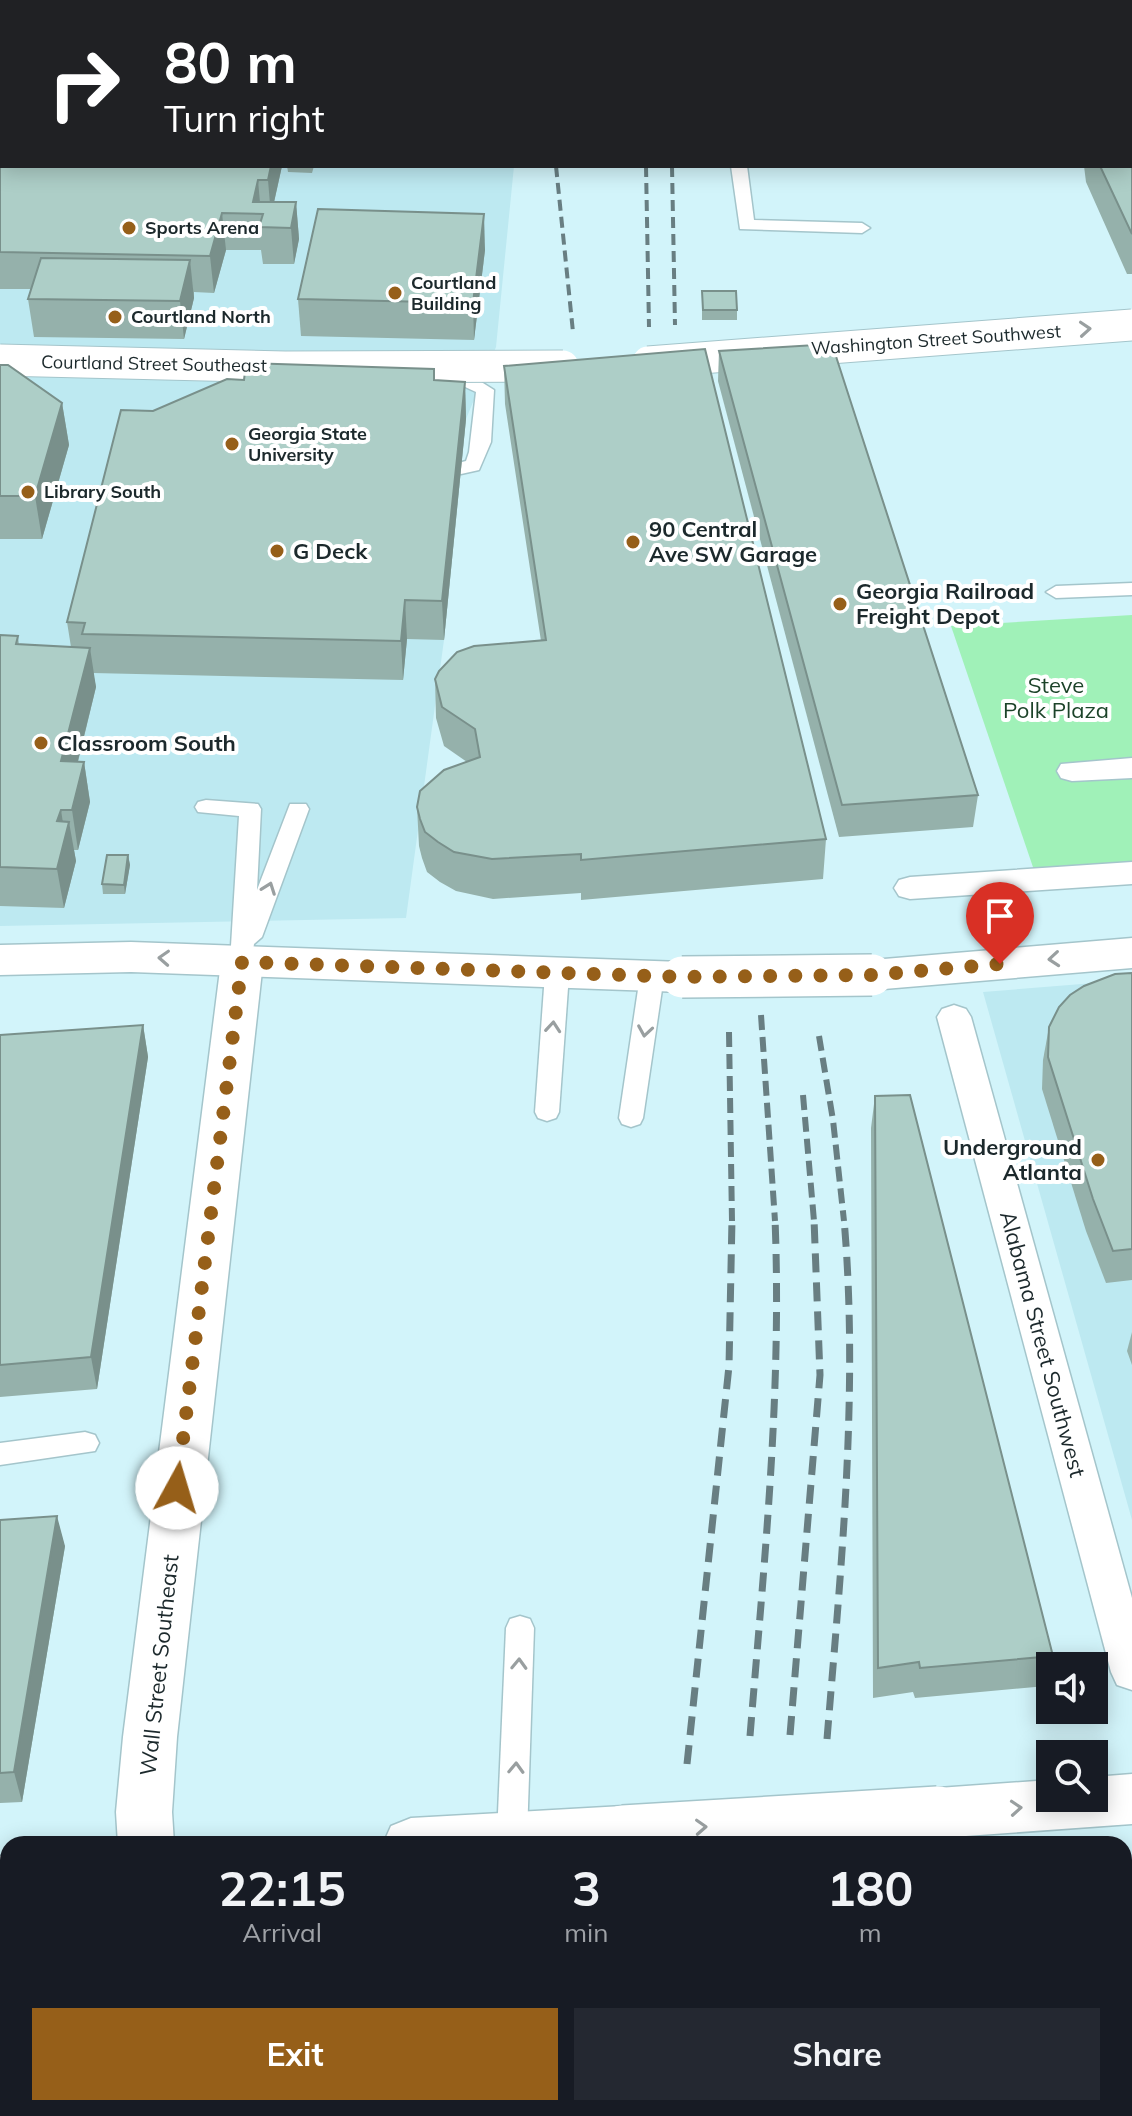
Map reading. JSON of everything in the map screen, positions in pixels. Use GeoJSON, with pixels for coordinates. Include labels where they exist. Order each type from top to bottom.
{"type":"FeatureCollection","features":[{"type":"Feature","properties":{"kind":"main road"},"geometry":{"type":"LineString","coordinates":[[738,0],[882,0]]}},
{"type":"Feature","properties":{"kind":"main road","name":"Washington Street Southwest"},"geometry":{"type":"LineString","coordinates":[[620,364],[1132,325]]}},
{"type":"Feature","properties":{"kind":"main road","name":"Courtland Street Southeast"},"geometry":{"type":"LineString","coordinates":[[0,360],[285,367],[513,368],[620,364]]}},
{"type":"Feature","properties":{"kind":"main road"},"geometry":{"type":"LineString","coordinates":[[0,960],[131,957],[667,977],[872,975],[1132,953]]}},
{"type":"Feature","properties":{"kind":"main road","name":"Wall Street Southeast"},"geometry":{"type":"LineString","coordinates":[[146,1836],[144,1812],[155,1692],[242,962]]}},
{"type":"Feature","properties":{"kind":"main road"},"geometry":{"type":"LineString","coordinates":[[512,1836],[623,1832],[1132,1799]]}},
{"type":"Feature","properties":{"kind":"street"},"geometry":{"type":"LineString","coordinates":[[1072,771],[1132,768]]}},
{"type":"Feature","properties":{"kind":"street"},"geometry":{"type":"LineString","coordinates":[[910,888],[1132,873]]}},
{"type":"Feature","properties":{"kind":"street","name":"Alabama Street Southwest"},"geometry":{"type":"LineString","coordinates":[[954,1017],[1132,1672]]}},
{"type":"Feature","properties":{"kind":"lane"},"geometry":{"type":"LineString","coordinates":[[739,168],[746,225],[862,228]]}},
{"type":"Feature","properties":{"kind":"lane"},"geometry":{"type":"LineString","coordinates":[[0,368],[465,380],[477,383],[485,390],[486,408],[478,459],[472,466],[461,468]]}},
{"type":"Feature","properties":{"kind":"lane"},"geometry":{"type":"LineString","coordinates":[[1056,592],[1132,589]]}},
{"type":"Feature","properties":{"kind":"lane"},"geometry":{"type":"LineString","coordinates":[[206,807],[250,809],[242,962]]}},
{"type":"Feature","properties":{"kind":"lane"},"geometry":{"type":"LineString","coordinates":[[242,962],[298,809]]}},
{"type":"Feature","properties":{"kind":"lane"},"geometry":{"type":"LineString","coordinates":[[547,1112],[557,974]]}},
{"type":"Feature","properties":{"kind":"lane"},"geometry":{"type":"LineString","coordinates":[[631,1118],[667,977]]}},
{"type":"Feature","properties":{"kind":"lane"},"geometry":{"type":"LineString","coordinates":[[0,1454],[85,1443]]}},
{"type":"Feature","properties":{"kind":"lane"},"geometry":{"type":"LineString","coordinates":[[512,1836],[520,1628]]}},
{"type":"Feature","properties":{"kind":"shaded area","name":"Georgia State University"},"geometry":{"type":"Polygon","coordinates":[[[0,168],[514,168],[496,347],[466,419],[444,640],[406,918],[0,926],[0,168]]]}},
{"type":"Feature","properties":{"kind":"shaded area"},"geometry":{"type":"Polygon","coordinates":[[[1132,980],[1132,1520],[983,992],[1132,980]]]}},
{"type":"Feature","properties":{"kind":"green space","name":"Steve Polk Plaza"},"geometry":{"type":"Polygon","coordinates":[[[1132,615],[1132,866],[1035,873],[951,626],[1132,615]]]}},
{"type":"Feature","properties":{"kind":"building","name":"Sports Arena"},"geometry":{"type":"Polygon","coordinates":[[[0,168],[271,168],[268,180],[258,180],[253,202],[296,202],[291,228],[259,227],[263,214],[222,213],[210,256],[0,252],[0,168]]]}},
{"type":"Feature","properties":{"kind":"building"},"geometry":{"type":"Polygon","coordinates":[[[1101,168],[1132,168],[1132,234],[1101,168]]]}},
{"type":"Feature","properties":{"kind":"building"},"geometry":{"type":"Polygon","coordinates":[[[318,209],[484,214],[473,303],[298,299],[318,209]]]}},
{"type":"Feature","properties":{"kind":"building"},"geometry":{"type":"Polygon","coordinates":[[[41,258],[190,260],[180,301],[28,299],[41,258]]]}},
{"type":"Feature","properties":{"kind":"building"},"geometry":{"type":"Polygon","coordinates":[[[702,291],[736,291],[737,310],[703,310],[702,291]]]}},
{"type":"Feature","properties":{"kind":"building","name":"Georgia Railroad Freight Depot"},"geometry":{"type":"Polygon","coordinates":[[[832,344],[978,795],[842,805],[719,351],[832,344]]]}},
{"type":"Feature","properties":{"kind":"building","name":"90 Central Ave SW Garage"},"geometry":{"type":"Polygon","coordinates":[[[705,349],[826,839],[581,860],[581,854],[492,859],[454,852],[425,832],[417,807],[420,791],[444,770],[480,757],[475,729],[442,707],[435,679],[457,652],[474,646],[546,640],[504,366],[705,349]]]}},
{"type":"Feature","properties":{"kind":"building","name":"G Deck"},"geometry":{"type":"Polygon","coordinates":[[[246,363],[434,369],[434,380],[465,382],[442,601],[405,600],[401,641],[82,634],[85,623],[67,622],[121,410],[153,411],[227,379],[244,380],[246,363]]]}},
{"type":"Feature","properties":{"kind":"building"},"geometry":{"type":"Polygon","coordinates":[[[0,365],[8,365],[62,403],[35,496],[0,496],[0,365]]]}},
{"type":"Feature","properties":{"kind":"building"},"geometry":{"type":"Polygon","coordinates":[[[0,635],[18,636],[16,644],[90,648],[61,761],[84,762],[72,810],[61,810],[57,821],[69,822],[57,869],[0,867],[0,635]]]}},
{"type":"Feature","properties":{"kind":"building"},"geometry":{"type":"Polygon","coordinates":[[[107,855],[128,855],[124,885],[102,884],[107,855]]]}},
{"type":"Feature","properties":{"kind":"building","name":"Underground Atlanta"},"geometry":{"type":"Polygon","coordinates":[[[1132,973],[1132,1249],[1113,1251],[1093,1199],[1048,1057],[1049,1027],[1059,1007],[1070,995],[1115,974],[1132,973]]]}},
{"type":"Feature","properties":{"kind":"building"},"geometry":{"type":"Polygon","coordinates":[[[143,1025],[91,1357],[0,1365],[0,1035],[143,1025]]]}},
{"type":"Feature","properties":{"kind":"building"},"geometry":{"type":"Polygon","coordinates":[[[910,1095],[1052,1652],[1036,1652],[1036,1658],[920,1668],[919,1662],[878,1668],[875,1096],[910,1095]]]}},
{"type":"Feature","properties":{"kind":"building"},"geometry":{"type":"Polygon","coordinates":[[[57,1516],[14,1772],[0,1773],[0,1520],[57,1516]]]}},
{"type":"Feature","properties":{"kind":"railway"},"geometry":{"type":"LineString","coordinates":[[556,168],[573,332]]}},
{"type":"Feature","properties":{"kind":"railway"},"geometry":{"type":"LineString","coordinates":[[646,168],[649,327]]}},
{"type":"Feature","properties":{"kind":"railway"},"geometry":{"type":"LineString","coordinates":[[672,168],[675,325]]}},
{"type":"Feature","properties":{"kind":"railway"},"geometry":{"type":"LineString","coordinates":[[761,1015],[775,1221]]}},
{"type":"Feature","properties":{"kind":"railway"},"geometry":{"type":"LineString","coordinates":[[729,1032],[732,1220]]}},
{"type":"Feature","properties":{"kind":"railway"},"geometry":{"type":"LineString","coordinates":[[819,1036],[833,1120],[844,1221]]}},
{"type":"Feature","properties":{"kind":"railway"},"geometry":{"type":"LineString","coordinates":[[803,1095],[814,1221]]}},
{"type":"Feature","properties":{"kind":"railway"},"geometry":{"type":"LineString","coordinates":[[750,1736],[774,1413],[775,1219]]}},
{"type":"Feature","properties":{"kind":"railway"},"geometry":{"type":"LineString","coordinates":[[790,1735],[820,1375],[814,1219]]}},
{"type":"Feature","properties":{"kind":"railway"},"geometry":{"type":"LineString","coordinates":[[827,1739],[849,1414],[850,1349],[844,1219]]}},
{"type":"Feature","properties":{"kind":"railway"},"geometry":{"type":"LineString","coordinates":[[687,1764],[729,1366],[732,1220]]}},
{"type":"Feature","properties":{"kind":"place","name":"Sports Arena"},"geometry":{"type":"Point","coordinates":[129,228]}},
{"type":"Feature","properties":{"kind":"place","name":"Courtland Building"},"geometry":{"type":"Point","coordinates":[395,293]}},
{"type":"Feature","properties":{"kind":"place","name":"Courtland North"},"geometry":{"type":"Point","coordinates":[115,317]}},
{"type":"Feature","properties":{"kind":"place","name":"Georgia State University"},"geometry":{"type":"Point","coordinates":[232,444]}},
{"type":"Feature","properties":{"kind":"place","name":"Library South"},"geometry":{"type":"Point","coordinates":[28,492]}},
{"type":"Feature","properties":{"kind":"place","name":"90 Central Ave SW Garage"},"geometry":{"type":"Point","coordinates":[633,542]}},
{"type":"Feature","properties":{"kind":"place","name":"G Deck"},"geometry":{"type":"Point","coordinates":[277,551]}},
{"type":"Feature","properties":{"kind":"place","name":"Georgia Railroad Freight Depot"},"geometry":{"type":"Point","coordinates":[840,604]}},
{"type":"Feature","properties":{"kind":"place","name":"Classroom South"},"geometry":{"type":"Point","coordinates":[41,743]}},
{"type":"Feature","properties":{"kind":"place","name":"Underground Atlanta"},"geometry":{"type":"Point","coordinates":[1098,1160]}},
{"type":"Feature","properties":{"kind":"route"},"geometry":{"type":"LineString","coordinates":[[177,1488],[242,962],[682,977],[872,975],[1000,964]]}}]}
